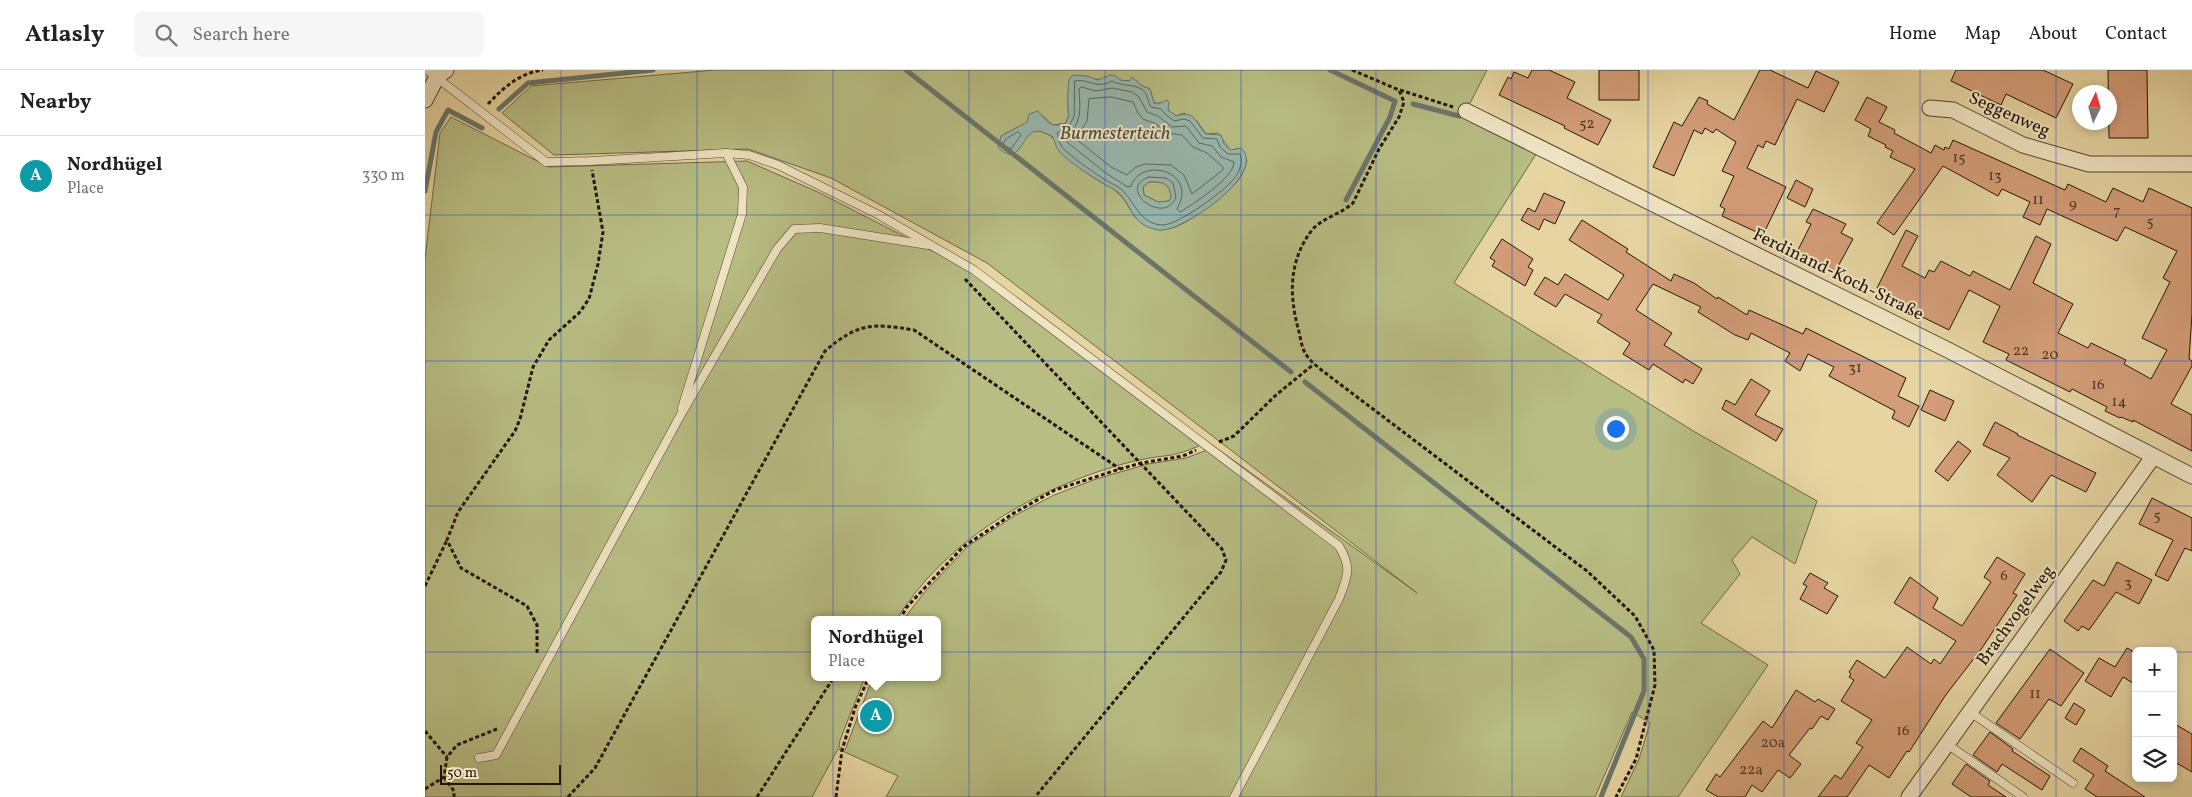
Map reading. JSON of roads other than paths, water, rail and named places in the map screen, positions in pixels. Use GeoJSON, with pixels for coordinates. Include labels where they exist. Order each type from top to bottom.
{"type":"FeatureCollection","features":[{"type":"Feature","properties":{"kind":"street"},"geometry":{"type":"LineString","coordinates":[[425,100],[437,72]]}},
{"type":"Feature","properties":{"kind":"street","name":"Seggenweg"},"geometry":{"type":"LineString","coordinates":[[1930,108],[1953,110],[2023,145],[2089,164],[2192,164]]}},
{"type":"Feature","properties":{"kind":"street","name":"Ferdinand-Koch-Straße"},"geometry":{"type":"LineString","coordinates":[[1466,111],[1943,348],[2192,476]]}},
{"type":"Feature","properties":{"kind":"street","name":"Brachvogelweg"},"geometry":{"type":"LineString","coordinates":[[1909,797],[2153,457]]}},
{"type":"Feature","properties":{"kind":"lane"},"geometry":{"type":"LineString","coordinates":[[437,72],[481,112],[546,162],[725,153],[749,155],[778,165],[877,214],[974,270],[1208,445],[1339,546],[1348,562],[1348,575],[1339,598],[1234,797]]}},
{"type":"Feature","properties":{"kind":"lane"},"geometry":{"type":"LineString","coordinates":[[679,418],[742,214],[743,187],[725,153]]}},
{"type":"Feature","properties":{"kind":"lane"},"geometry":{"type":"LineString","coordinates":[[479,758],[496,755],[679,418],[777,249],[794,229],[820,228],[935,246]]}},
{"type":"Feature","properties":{"kind":"lane"},"geometry":{"type":"LineString","coordinates":[[1970,712],[2073,783]]}},
{"type":"Feature","properties":{"kind":"lane"},"geometry":{"type":"LineString","coordinates":[[1947,744],[2023,797]]}},
{"type":"Feature","properties":{"kind":"water","name":"Burmesterteich"},"geometry":{"type":"Polygon","coordinates":[[[1073,75],[1087,76],[1098,80],[1110,75],[1116,76],[1120,80],[1129,81],[1132,77],[1141,85],[1150,89],[1154,103],[1158,104],[1167,100],[1169,103],[1168,110],[1176,116],[1191,116],[1206,134],[1221,135],[1224,144],[1231,150],[1241,148],[1246,159],[1243,172],[1233,186],[1201,212],[1169,229],[1158,230],[1141,223],[1125,200],[1115,190],[1067,159],[1057,148],[1053,137],[1038,131],[1033,132],[1013,155],[1004,152],[998,147],[1001,136],[1027,122],[1029,114],[1038,111],[1049,123],[1060,125],[1066,123],[1069,115],[1069,79],[1073,75]],[[1149,182],[1143,187],[1144,195],[1158,202],[1169,201],[1171,197],[1167,186],[1149,182]]]}},
{"type":"Feature","properties":{"kind":"waterway"},"geometry":{"type":"LineString","coordinates":[[499,109],[528,83],[653,70]]}},
{"type":"Feature","properties":{"kind":"waterway"},"geometry":{"type":"LineString","coordinates":[[906,70],[1291,372]]}},
{"type":"Feature","properties":{"kind":"waterway"},"geometry":{"type":"LineString","coordinates":[[1330,70],[1395,101],[1390,117],[1346,200]]}},
{"type":"Feature","properties":{"kind":"waterway"},"geometry":{"type":"LineString","coordinates":[[1413,104],[1459,116]]}},
{"type":"Feature","properties":{"kind":"waterway"},"geometry":{"type":"LineString","coordinates":[[425,191],[436,132],[448,110],[482,128]]}},
{"type":"Feature","properties":{"kind":"waterway"},"geometry":{"type":"LineString","coordinates":[[1305,382],[1631,637],[1644,659],[1644,691],[1601,797]]}},
{"type":"Feature","properties":{"kind":"place","name":"Nordhügel"},"geometry":{"type":"Point","coordinates":[876,716]}}]}
